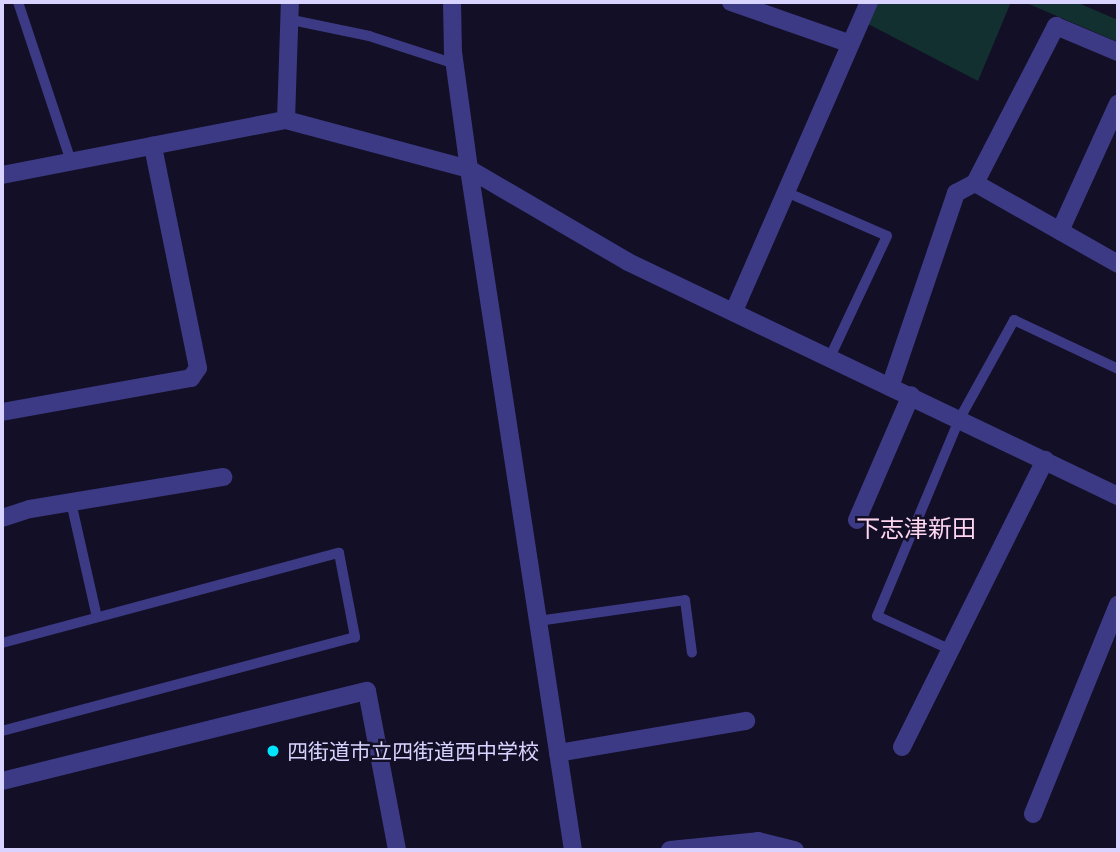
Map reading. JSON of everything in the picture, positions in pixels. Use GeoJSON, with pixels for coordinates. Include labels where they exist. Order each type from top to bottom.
{"type":"FeatureCollection","features":[{"type":"Feature","properties":{"kind":"street"},"geometry":{"type":"LineString","coordinates":[[452,2],[455,64],[469,169],[573,850]]}},
{"type":"Feature","properties":{"kind":"street"},"geometry":{"type":"LineString","coordinates":[[731,2],[848,43]]}},
{"type":"Feature","properties":{"kind":"street"},"geometry":{"type":"LineString","coordinates":[[734,311],[848,43],[869,2]]}},
{"type":"Feature","properties":{"kind":"street"},"geometry":{"type":"LineString","coordinates":[[286,120],[291,11]]}},
{"type":"Feature","properties":{"kind":"street"},"geometry":{"type":"LineString","coordinates":[[890,387],[956,193],[975,183],[1056,26],[1118,52]]}},
{"type":"Feature","properties":{"kind":"street"},"geometry":{"type":"LineString","coordinates":[[1060,231],[1118,104]]}},
{"type":"Feature","properties":{"kind":"street"},"geometry":{"type":"LineString","coordinates":[[2,175],[286,120],[469,169],[628,262],[960,418],[1118,496]]}},
{"type":"Feature","properties":{"kind":"street"},"geometry":{"type":"LineString","coordinates":[[2,410],[191,378],[198,368],[153,146]]}},
{"type":"Feature","properties":{"kind":"street"},"geometry":{"type":"LineString","coordinates":[[975,183],[1118,264]]}},
{"type":"Feature","properties":{"kind":"street"},"geometry":{"type":"LineString","coordinates":[[858,520],[911,396]]}},
{"type":"Feature","properties":{"kind":"street"},"geometry":{"type":"LineString","coordinates":[[902,747],[1045,460]]}},
{"type":"Feature","properties":{"kind":"street"},"geometry":{"type":"LineString","coordinates":[[2,518],[71,502],[223,477]]}},
{"type":"Feature","properties":{"kind":"street"},"geometry":{"type":"LineString","coordinates":[[1033,814],[1118,605]]}},
{"type":"Feature","properties":{"kind":"street"},"geometry":{"type":"LineString","coordinates":[[2,782],[367,691],[397,850]]}},
{"type":"Feature","properties":{"kind":"street"},"geometry":{"type":"LineString","coordinates":[[558,754],[747,721]]}},
{"type":"Feature","properties":{"kind":"street"},"geometry":{"type":"LineString","coordinates":[[670,850],[758,841],[795,850]]}},
{"type":"Feature","properties":{"kind":"lane"},"geometry":{"type":"LineString","coordinates":[[18,2],[71,161]]}},
{"type":"Feature","properties":{"kind":"lane"},"geometry":{"type":"LineString","coordinates":[[291,11],[455,64]]}},
{"type":"Feature","properties":{"kind":"lane"},"geometry":{"type":"LineString","coordinates":[[786,192],[887,236],[830,357]]}},
{"type":"Feature","properties":{"kind":"lane"},"geometry":{"type":"LineString","coordinates":[[949,649],[877,616],[960,418],[1014,320],[1118,369]]}},
{"type":"Feature","properties":{"kind":"lane"},"geometry":{"type":"LineString","coordinates":[[71,502],[97,618]]}},
{"type":"Feature","properties":{"kind":"lane"},"geometry":{"type":"LineString","coordinates":[[2,643],[338,553],[355,638],[2,731]]}},
{"type":"Feature","properties":{"kind":"lane"},"geometry":{"type":"LineString","coordinates":[[538,621],[685,600],[692,653]]}},
{"type":"Feature","properties":{"kind":"green space"},"geometry":{"type":"Polygon","coordinates":[[[878,2],[1011,2],[978,81],[868,24],[878,2]]]}},
{"type":"Feature","properties":{"kind":"green space"},"geometry":{"type":"Polygon","coordinates":[[[1024,2],[1076,2],[1118,20],[1118,42],[1024,2]]]}},
{"type":"Feature","properties":{"kind":"place","name":"四街道市立四街道西中学校"},"geometry":{"type":"Point","coordinates":[273,751]}},
{"type":"Feature","properties":{"kind":"district","name":"下志津新田"},"geometry":{"type":"Point","coordinates":[916,529]}}]}
